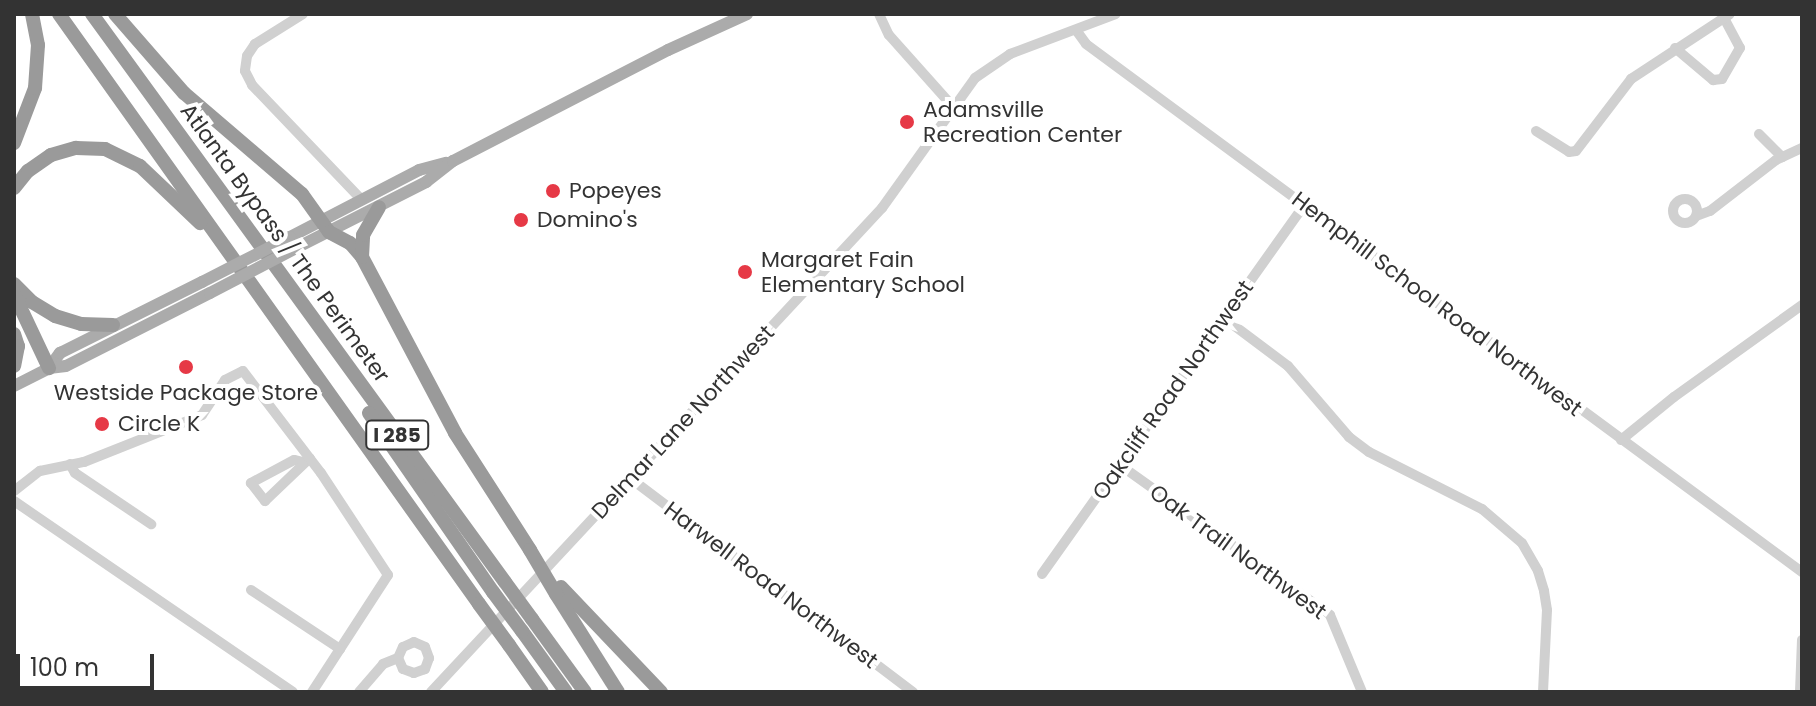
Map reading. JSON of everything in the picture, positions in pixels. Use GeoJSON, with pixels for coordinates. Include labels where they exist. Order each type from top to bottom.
{"type":"FeatureCollection","features":[{"type":"Feature","properties":{"kind":"highway"},"geometry":{"type":"LineString","coordinates":[[14,143],[35,88],[38,45],[32,14]]}},
{"type":"Feature","properties":{"kind":"highway","name":"I 285"},"geometry":{"type":"LineString","coordinates":[[59,14],[542,692]]}},
{"type":"Feature","properties":{"kind":"highway","name":"Atlanta Bypass / The Perimeter"},"geometry":{"type":"LineString","coordinates":[[92,14],[499,587],[532,619],[585,692]]}},
{"type":"Feature","properties":{"kind":"highway"},"geometry":{"type":"LineString","coordinates":[[115,14],[164,74],[302,194],[325,226],[350,243],[362,257],[455,433],[558,590],[618,692]]}},
{"type":"Feature","properties":{"kind":"highway"},"geometry":{"type":"LineString","coordinates":[[14,188],[28,171],[51,155],[76,148],[105,149],[140,166],[215,236]]}},
{"type":"Feature","properties":{"kind":"highway"},"geometry":{"type":"LineString","coordinates":[[362,257],[363,235],[379,207]]}},
{"type":"Feature","properties":{"kind":"highway"},"geometry":{"type":"LineString","coordinates":[[14,284],[32,302],[55,316],[81,324],[113,325]]}},
{"type":"Feature","properties":{"kind":"highway"},"geometry":{"type":"LineString","coordinates":[[14,294],[46,370]]}},
{"type":"Feature","properties":{"kind":"highway"},"geometry":{"type":"LineString","coordinates":[[14,318],[46,370]]}},
{"type":"Feature","properties":{"kind":"highway"},"geometry":{"type":"LineString","coordinates":[[14,334],[18,346],[14,366]]}},
{"type":"Feature","properties":{"kind":"highway"},"geometry":{"type":"LineString","coordinates":[[499,587],[522,631],[566,692]]}},
{"type":"Feature","properties":{"kind":"highway"},"geometry":{"type":"LineString","coordinates":[[558,590],[661,692]]}},
{"type":"Feature","properties":{"kind":"main road"},"geometry":{"type":"LineString","coordinates":[[325,226],[379,207],[426,182],[453,161],[668,50],[747,14]]}},
{"type":"Feature","properties":{"kind":"main road"},"geometry":{"type":"LineString","coordinates":[[14,386],[46,370],[66,366],[206,287],[325,226],[362,200],[419,170],[453,161]]}},
{"type":"Feature","properties":{"kind":"main road"},"geometry":{"type":"LineString","coordinates":[[46,370],[60,353],[113,325],[206,287]]}},
{"type":"Feature","properties":{"kind":"street"},"geometry":{"type":"LineString","coordinates":[[303,14],[255,44],[247,56],[245,71],[252,85],[362,200]]}},
{"type":"Feature","properties":{"kind":"street"},"geometry":{"type":"LineString","coordinates":[[879,14],[889,35],[954,108]]}},
{"type":"Feature","properties":{"kind":"street","name":"Delmar Lane Northwest"},"geometry":{"type":"LineString","coordinates":[[431,692],[882,208],[975,78],[994,62],[1116,14]]}},
{"type":"Feature","properties":{"kind":"street"},"geometry":{"type":"LineString","coordinates":[[1536,131],[1569,152],[1576,151],[1631,79],[1675,48],[1727,16],[1740,48],[1722,79],[1713,80],[1675,48]]}},
{"type":"Feature","properties":{"kind":"street","name":"Hemphill School Road Northwest"},"geometry":{"type":"LineString","coordinates":[[1076,30],[1086,44],[1802,572]]}},
{"type":"Feature","properties":{"kind":"street"},"geometry":{"type":"LineString","coordinates":[[1759,134],[1782,157]]}},
{"type":"Feature","properties":{"kind":"street"},"geometry":{"type":"LineString","coordinates":[[1696,216],[1710,211],[1782,157],[1802,148]]}},
{"type":"Feature","properties":{"kind":"street","name":"Oakcliff Road Northwest"},"geometry":{"type":"LineString","coordinates":[[1042,574],[1304,206]]}},
{"type":"Feature","properties":{"kind":"street"},"geometry":{"type":"LineString","coordinates":[[1621,440],[1674,397],[1802,305]]}},
{"type":"Feature","properties":{"kind":"street"},"geometry":{"type":"LineString","coordinates":[[1224,318],[1288,366],[1349,437],[1369,452],[1482,509],[1522,543],[1538,571],[1546,601],[1543,692]]}},
{"type":"Feature","properties":{"kind":"street"},"geometry":{"type":"LineString","coordinates":[[14,491],[40,471],[120,449],[202,415],[225,380],[243,371],[388,575],[312,692]]}},
{"type":"Feature","properties":{"kind":"street"},"geometry":{"type":"LineString","coordinates":[[294,460],[306,460],[301,469],[265,501],[251,483],[294,460]]}},
{"type":"Feature","properties":{"kind":"street"},"geometry":{"type":"LineString","coordinates":[[70,464],[75,473],[151,524]]}},
{"type":"Feature","properties":{"kind":"street","name":"Oak Trail Northwest"},"geometry":{"type":"LineString","coordinates":[[1120,465],[1330,615],[1362,692]]}},
{"type":"Feature","properties":{"kind":"street","name":"Harwell Road Northwest"},"geometry":{"type":"LineString","coordinates":[[630,478],[913,692]]}},
{"type":"Feature","properties":{"kind":"street"},"geometry":{"type":"LineString","coordinates":[[14,501],[293,692]]}},
{"type":"Feature","properties":{"kind":"street"},"geometry":{"type":"LineString","coordinates":[[251,590],[340,649]]}},
{"type":"Feature","properties":{"kind":"street"},"geometry":{"type":"LineString","coordinates":[[1800,692],[1802,640]]}},
{"type":"Feature","properties":{"kind":"street"},"geometry":{"type":"LineString","coordinates":[[359,692],[383,664],[398,658]]}},
{"type":"Feature","properties":{"kind":"place","name":"Adamsville Recreation Center"},"geometry":{"type":"Point","coordinates":[907,122]}},
{"type":"Feature","properties":{"kind":"place","name":"Popeyes"},"geometry":{"type":"Point","coordinates":[553,191]}},
{"type":"Feature","properties":{"kind":"place","name":"Domino's"},"geometry":{"type":"Point","coordinates":[521,220]}},
{"type":"Feature","properties":{"kind":"place","name":"Margaret Fain Elementary School"},"geometry":{"type":"Point","coordinates":[745,272]}},
{"type":"Feature","properties":{"kind":"place","name":"Westside Package Store"},"geometry":{"type":"Point","coordinates":[186,367]}},
{"type":"Feature","properties":{"kind":"place","name":"Circle K"},"geometry":{"type":"Point","coordinates":[102,424]}}]}
